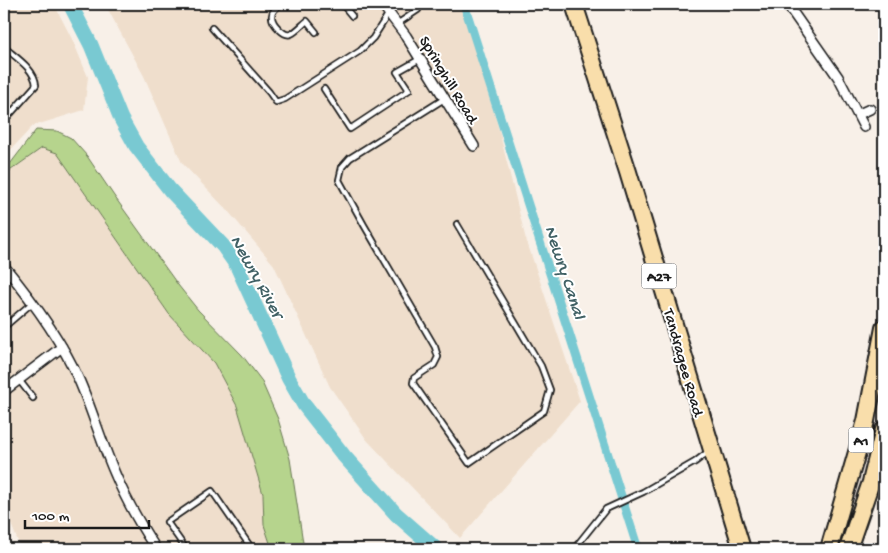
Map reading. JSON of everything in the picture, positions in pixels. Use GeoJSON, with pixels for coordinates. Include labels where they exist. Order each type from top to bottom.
{"type":"FeatureCollection","features":[{"type":"Feature","properties":{"kind":"highway","name":"Tandragee Road"},"geometry":{"type":"LineString","coordinates":[[574,4],[628,172],[742,549]]}},
{"type":"Feature","properties":{"kind":"highway","name":"A1"},"geometry":{"type":"LineString","coordinates":[[829,549],[866,421],[884,328]]}},
{"type":"Feature","properties":{"kind":"highway","name":"A1"},"geometry":{"type":"LineString","coordinates":[[848,549],[871,482],[884,430]]}},
{"type":"Feature","properties":{"kind":"street","name":"Springhill Road"},"geometry":{"type":"LineString","coordinates":[[382,4],[421,58],[474,146]]}},
{"type":"Feature","properties":{"kind":"street"},"geometry":{"type":"LineString","coordinates":[[786,4],[838,77],[859,114],[864,127]]}},
{"type":"Feature","properties":{"kind":"street"},"geometry":{"type":"LineString","coordinates":[[859,114],[870,109]]}},
{"type":"Feature","properties":{"kind":"street"},"geometry":{"type":"LineString","coordinates":[[4,266],[62,348],[78,379],[116,476],[156,549]]}},
{"type":"Feature","properties":{"kind":"street"},"geometry":{"type":"LineString","coordinates":[[4,392],[62,348]]}},
{"type":"Feature","properties":{"kind":"lane"},"geometry":{"type":"LineString","coordinates":[[281,4],[271,16],[282,31],[286,34],[291,34],[307,21],[316,32]]}},
{"type":"Feature","properties":{"kind":"lane"},"geometry":{"type":"LineString","coordinates":[[342,4],[352,16]]}},
{"type":"Feature","properties":{"kind":"lane"},"geometry":{"type":"LineString","coordinates":[[397,24],[418,10],[417,5],[423,4]]}},
{"type":"Feature","properties":{"kind":"lane"},"geometry":{"type":"LineString","coordinates":[[212,28],[276,102],[285,99],[360,51],[373,38],[389,13]]}},
{"type":"Feature","properties":{"kind":"lane"},"geometry":{"type":"LineString","coordinates":[[4,47],[28,68],[35,78],[36,85],[4,121]]}},
{"type":"Feature","properties":{"kind":"lane"},"geometry":{"type":"LineString","coordinates":[[324,89],[350,129],[409,90],[398,72],[421,58]]}},
{"type":"Feature","properties":{"kind":"lane"},"geometry":{"type":"LineString","coordinates":[[445,98],[350,158],[342,167],[340,180],[435,347],[438,357],[434,365],[414,378],[413,383],[469,463],[544,411],[550,390],[541,366],[457,224]]}},
{"type":"Feature","properties":{"kind":"lane"},"geometry":{"type":"LineString","coordinates":[[4,327],[32,303]]}},
{"type":"Feature","properties":{"kind":"lane"},"geometry":{"type":"LineString","coordinates":[[19,380],[33,398]]}},
{"type":"Feature","properties":{"kind":"lane"},"geometry":{"type":"LineString","coordinates":[[574,549],[606,509],[643,492],[695,462],[711,450]]}},
{"type":"Feature","properties":{"kind":"lane"},"geometry":{"type":"LineString","coordinates":[[186,549],[167,522],[212,491],[252,549]]}},
{"type":"Feature","properties":{"kind":"shaded area"},"geometry":{"type":"Polygon","coordinates":[[[4,4],[54,4],[73,41],[88,77],[84,110],[33,126],[4,157],[4,4]]]}},
{"type":"Feature","properties":{"kind":"shaded area"},"geometry":{"type":"Polygon","coordinates":[[[105,4],[461,4],[498,126],[525,236],[580,401],[460,538],[367,440],[330,387],[274,265],[228,211],[182,163],[144,76],[105,4]]]}},
{"type":"Feature","properties":{"kind":"shaded area"},"geometry":{"type":"Polygon","coordinates":[[[42,148],[57,153],[169,314],[214,363],[237,406],[263,494],[264,525],[272,549],[21,549],[7,514],[4,492],[4,175],[42,148]]]}},
{"type":"Feature","properties":{"kind":"green space"},"geometry":{"type":"Polygon","coordinates":[[[36,130],[57,131],[71,138],[87,156],[178,285],[198,310],[242,355],[261,380],[278,419],[290,459],[304,549],[272,549],[264,525],[263,494],[237,406],[214,363],[169,314],[57,153],[42,148],[4,175],[4,172],[36,130]]]}},
{"type":"Feature","properties":{"kind":"waterway","name":"Newry River"},"geometry":{"type":"LineString","coordinates":[[70,4],[91,45],[121,119],[136,146],[170,190],[223,246],[237,266],[289,379],[304,405],[344,456],[396,514],[436,549]]}},
{"type":"Feature","properties":{"kind":"waterway","name":"Newry Canal"},"geometry":{"type":"LineString","coordinates":[[464,4],[638,549]]}}]}
